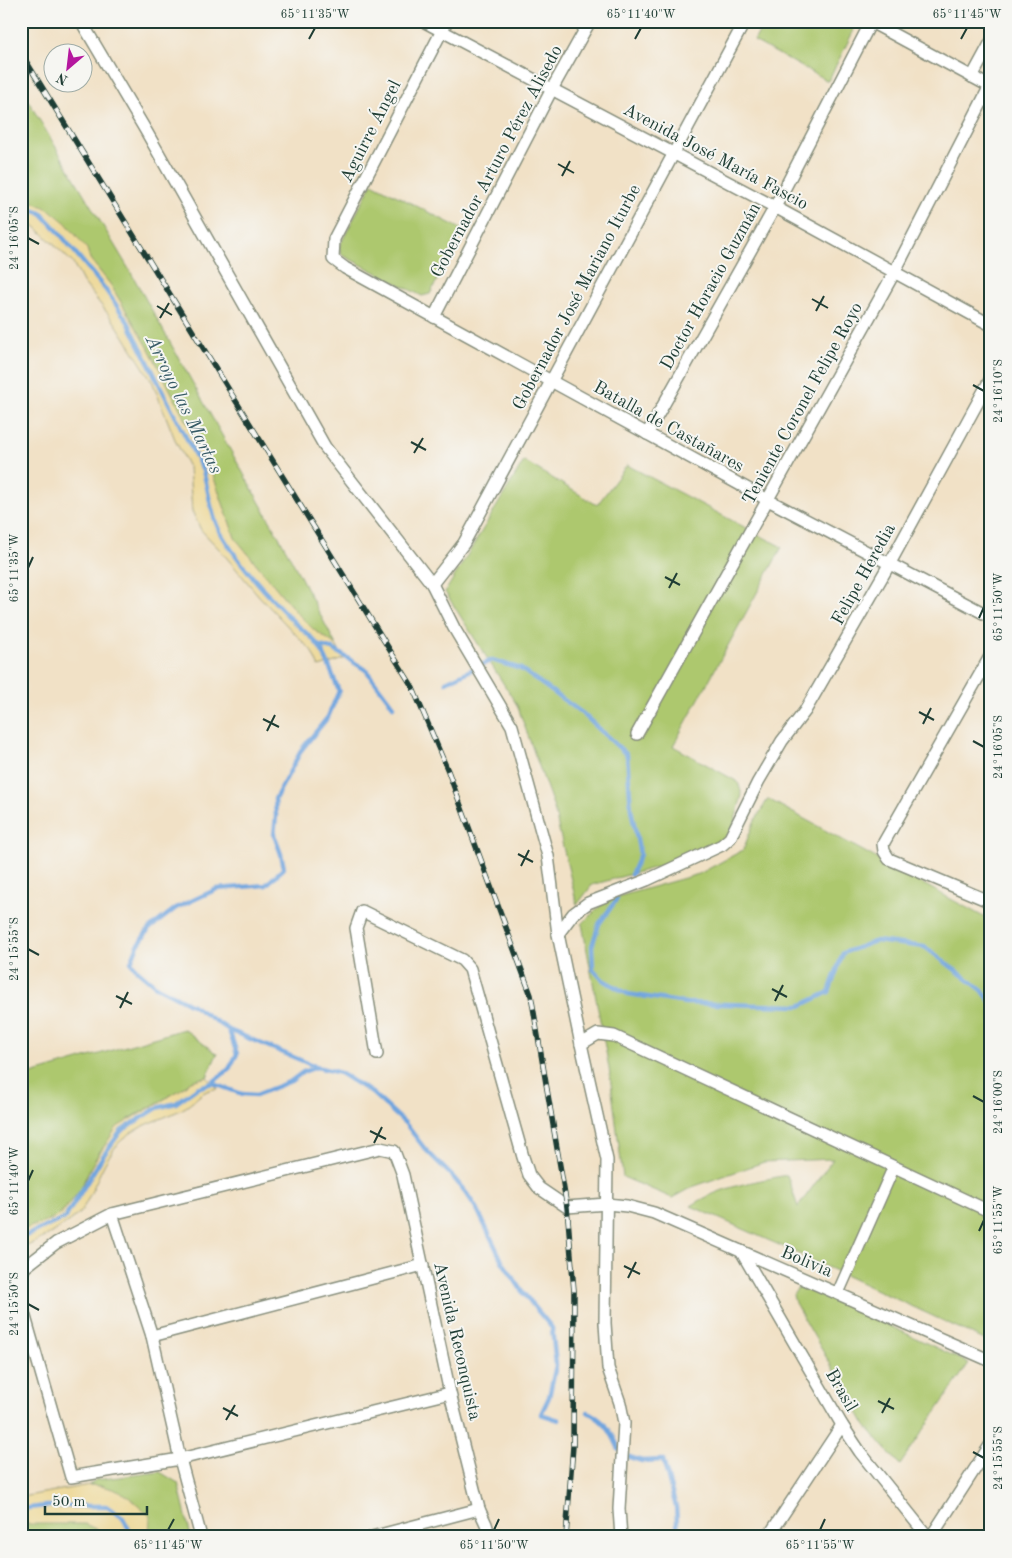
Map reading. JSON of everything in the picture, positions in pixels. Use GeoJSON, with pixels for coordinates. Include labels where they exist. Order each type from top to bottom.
{"type":"FeatureCollection","features":[{"type":"Feature","properties":{"kind":"street"},"geometry":{"type":"LineString","coordinates":[[81,21],[146,131],[325,446],[432,584],[454,628],[512,726],[548,856],[558,934],[580,1044],[607,1160],[605,1323],[608,1368],[620,1403],[624,1424],[619,1509],[620,1537]]}},
{"type":"Feature","properties":{"kind":"street","name":"Avenida José María Fascio"},"geometry":{"type":"LineString","coordinates":[[423,21],[444,26],[552,89],[775,207],[991,325]]}},
{"type":"Feature","properties":{"kind":"street","name":"Gobernador Arturo Pérez Alisedo"},"geometry":{"type":"LineString","coordinates":[[434,317],[552,89],[590,21]]}},
{"type":"Feature","properties":{"kind":"street","name":"Gobernador José Mariano Iturbe"},"geometry":{"type":"LineString","coordinates":[[432,584],[464,542],[745,21]]}},
{"type":"Feature","properties":{"kind":"street"},"geometry":{"type":"LineString","coordinates":[[870,22],[991,86]]}},
{"type":"Feature","properties":{"kind":"street","name":"Doctor Horacio Guzmán"},"geometry":{"type":"LineString","coordinates":[[647,434],[775,207],[870,22]]}},
{"type":"Feature","properties":{"kind":"street","name":"Aguirre Ángel"},"geometry":{"type":"LineString","coordinates":[[333,259],[334,239],[444,26]]}},
{"type":"Feature","properties":{"kind":"street"},"geometry":{"type":"LineString","coordinates":[[972,76],[991,42]]}},
{"type":"Feature","properties":{"kind":"street","name":"Teniente Coronel Felipe Royo"},"geometry":{"type":"LineString","coordinates":[[637,734],[894,273],[991,86]]}},
{"type":"Feature","properties":{"kind":"street","name":"Batalla de Castañares"},"geometry":{"type":"LineString","coordinates":[[333,259],[345,268],[768,500],[991,617]]}},
{"type":"Feature","properties":{"kind":"street","name":"Felipe Heredia"},"geometry":{"type":"LineString","coordinates":[[558,934],[573,914],[588,903],[647,880],[722,845],[730,838],[758,782],[782,741],[805,712],[890,563],[991,378]]}},
{"type":"Feature","properties":{"kind":"street"},"geometry":{"type":"LineString","coordinates":[[991,655],[883,844],[889,859],[991,902]]}},
{"type":"Feature","properties":{"kind":"street","name":"Bolivia"},"geometry":{"type":"LineString","coordinates":[[377,1054],[356,928],[362,911],[462,960],[470,969],[529,1175],[540,1188],[567,1207],[607,1204],[627,1206],[654,1213],[991,1361]]}},
{"type":"Feature","properties":{"kind":"street"},"geometry":{"type":"LineString","coordinates":[[580,1044],[598,1034],[614,1036],[991,1212]]}},
{"type":"Feature","properties":{"kind":"street","name":"Avenida Reconquista"},"geometry":{"type":"LineString","coordinates":[[112,1214],[380,1148],[394,1151],[403,1175],[450,1394],[479,1509],[490,1537]]}},
{"type":"Feature","properties":{"kind":"street"},"geometry":{"type":"LineString","coordinates":[[838,1293],[892,1171]]}},
{"type":"Feature","properties":{"kind":"street"},"geometry":{"type":"LineString","coordinates":[[21,1274],[24,1267],[56,1243],[112,1214],[152,1336],[180,1459],[201,1537]]}},
{"type":"Feature","properties":{"kind":"street","name":"Brasil"},"geometry":{"type":"LineString","coordinates":[[741,1251],[842,1425],[860,1452],[930,1537]]}},
{"type":"Feature","properties":{"kind":"street"},"geometry":{"type":"LineString","coordinates":[[152,1336],[423,1265]]}},
{"type":"Feature","properties":{"kind":"street"},"geometry":{"type":"LineString","coordinates":[[21,1303],[71,1477],[180,1459],[450,1394]]}},
{"type":"Feature","properties":{"kind":"street"},"geometry":{"type":"LineString","coordinates":[[768,1537],[842,1425]]}},
{"type":"Feature","properties":{"kind":"street"},"geometry":{"type":"LineString","coordinates":[[930,1537],[991,1444]]}},
{"type":"Feature","properties":{"kind":"street"},"geometry":{"type":"LineString","coordinates":[[372,1537],[479,1509]]}},
{"type":"Feature","properties":{"kind":"green space"},"geometry":{"type":"Polygon","coordinates":[[[765,21],[846,21],[851,24],[853,32],[828,81],[754,41],[765,21]]]}},
{"type":"Feature","properties":{"kind":"green space"},"geometry":{"type":"Polygon","coordinates":[[[21,89],[130,271],[288,553],[336,645],[313,629],[296,612],[235,538],[210,467],[148,347],[110,284],[90,259],[87,249],[31,201],[21,200],[21,89]]]}},
{"type":"Feature","properties":{"kind":"green space"},"geometry":{"type":"Polygon","coordinates":[[[372,183],[463,230],[430,294],[422,296],[342,255],[339,247],[372,183]]]}},
{"type":"Feature","properties":{"kind":"green space"},"geometry":{"type":"Polygon","coordinates":[[[524,461],[597,505],[627,465],[782,547],[673,746],[738,782],[742,795],[730,838],[682,860],[592,885],[577,905],[553,805],[517,705],[445,592],[524,461]]]}},
{"type":"Feature","properties":{"kind":"green space"},"geometry":{"type":"Polygon","coordinates":[[[768,799],[991,921],[991,1343],[691,1206],[726,1189],[787,1175],[798,1207],[833,1159],[764,1162],[692,1187],[672,1198],[623,1177],[609,1068],[582,924],[606,900],[699,874],[743,850],[754,822],[768,799]]]}},
{"type":"Feature","properties":{"kind":"green space"},"geometry":{"type":"Polygon","coordinates":[[[184,1029],[217,1054],[207,1077],[191,1081],[180,1090],[129,1119],[100,1151],[81,1189],[61,1214],[48,1221],[21,1230],[21,1077],[184,1029]]]}},
{"type":"Feature","properties":{"kind":"green space"},"geometry":{"type":"Polygon","coordinates":[[[805,1286],[969,1363],[900,1465],[866,1426],[795,1303],[793,1295],[797,1289],[805,1286]]]}},
{"type":"Feature","properties":{"kind":"green space"},"geometry":{"type":"Polygon","coordinates":[[[160,1472],[178,1483],[191,1537],[149,1537],[150,1530],[103,1486],[89,1485],[95,1480],[160,1472]]]}},
{"type":"Feature","properties":{"kind":"green space"},"geometry":{"type":"Polygon","coordinates":[[[21,1524],[85,1524],[98,1530],[102,1537],[21,1537],[21,1524]]]}},
{"type":"Feature","properties":{"kind":"sand"},"geometry":{"type":"Polygon","coordinates":[[[21,200],[31,201],[50,210],[66,223],[87,249],[90,259],[110,284],[148,347],[210,467],[235,538],[296,612],[313,629],[336,645],[344,659],[319,667],[311,650],[259,596],[201,530],[192,511],[189,467],[176,442],[152,381],[116,324],[83,282],[73,263],[33,225],[21,220],[21,200]]]}},
{"type":"Feature","properties":{"kind":"sand"},"geometry":{"type":"Polygon","coordinates":[[[207,1077],[218,1089],[204,1093],[177,1112],[147,1124],[129,1134],[109,1156],[80,1213],[53,1232],[21,1249],[21,1230],[48,1221],[61,1214],[81,1189],[93,1163],[117,1127],[180,1090],[191,1081],[207,1077]]]}},
{"type":"Feature","properties":{"kind":"sand"},"geometry":{"type":"Polygon","coordinates":[[[89,1485],[116,1490],[136,1503],[150,1516],[149,1537],[102,1537],[98,1530],[85,1524],[21,1524],[21,1497],[89,1485]]]}},
{"type":"Feature","properties":{"kind":"waterway","name":"Arroyo las Martas"},"geometry":{"type":"LineString","coordinates":[[21,210],[41,213],[105,289],[128,322],[203,471],[219,530],[252,577],[318,645],[327,661],[339,691],[328,717],[302,749],[275,799],[274,835],[284,868],[266,885],[217,889],[176,908],[149,929],[138,945],[131,962],[137,970],[157,987],[192,1005],[229,1030],[237,1054],[229,1069],[212,1083],[197,1088],[176,1103],[157,1108],[121,1131],[103,1156],[65,1218],[21,1238]]}},
{"type":"Feature","properties":{"kind":"waterway"},"geometry":{"type":"LineString","coordinates":[[319,646],[333,649],[366,670],[393,706]]}},
{"type":"Feature","properties":{"kind":"waterway"},"geometry":{"type":"LineString","coordinates":[[446,682],[492,660],[521,669],[582,713],[627,755],[631,809],[640,854],[631,875]]}},
{"type":"Feature","properties":{"kind":"waterway"},"geometry":{"type":"LineString","coordinates":[[617,899],[599,924],[592,946],[593,969],[603,980],[628,994],[686,1003],[800,1006],[829,992],[843,953],[876,941],[925,947],[982,990],[991,1002]]}},
{"type":"Feature","properties":{"kind":"waterway"},"geometry":{"type":"LineString","coordinates":[[229,1030],[317,1067]]}},
{"type":"Feature","properties":{"kind":"waterway"},"geometry":{"type":"LineString","coordinates":[[212,1083],[242,1094],[256,1095],[291,1081],[303,1072],[317,1067],[340,1073],[372,1093],[405,1123],[425,1149],[467,1194],[478,1211],[502,1261],[524,1294],[552,1328],[556,1365],[549,1397],[541,1414],[559,1420]]}},
{"type":"Feature","properties":{"kind":"waterway"},"geometry":{"type":"LineString","coordinates":[[588,1412],[599,1419],[607,1428],[619,1449]]}},
{"type":"Feature","properties":{"kind":"waterway"},"geometry":{"type":"LineString","coordinates":[[623,1455],[642,1461],[663,1460],[676,1507],[678,1537]]}},
{"type":"Feature","properties":{"kind":"waterway","name":"Arroyo las Martas"},"geometry":{"type":"LineString","coordinates":[[21,1509],[46,1506],[106,1506],[123,1518],[133,1537]]}},
{"type":"Feature","properties":{"kind":"railway"},"geometry":{"type":"LineString","coordinates":[[21,53],[412,686],[448,771],[531,995],[567,1207],[574,1291],[573,1446],[566,1537]]}}]}
